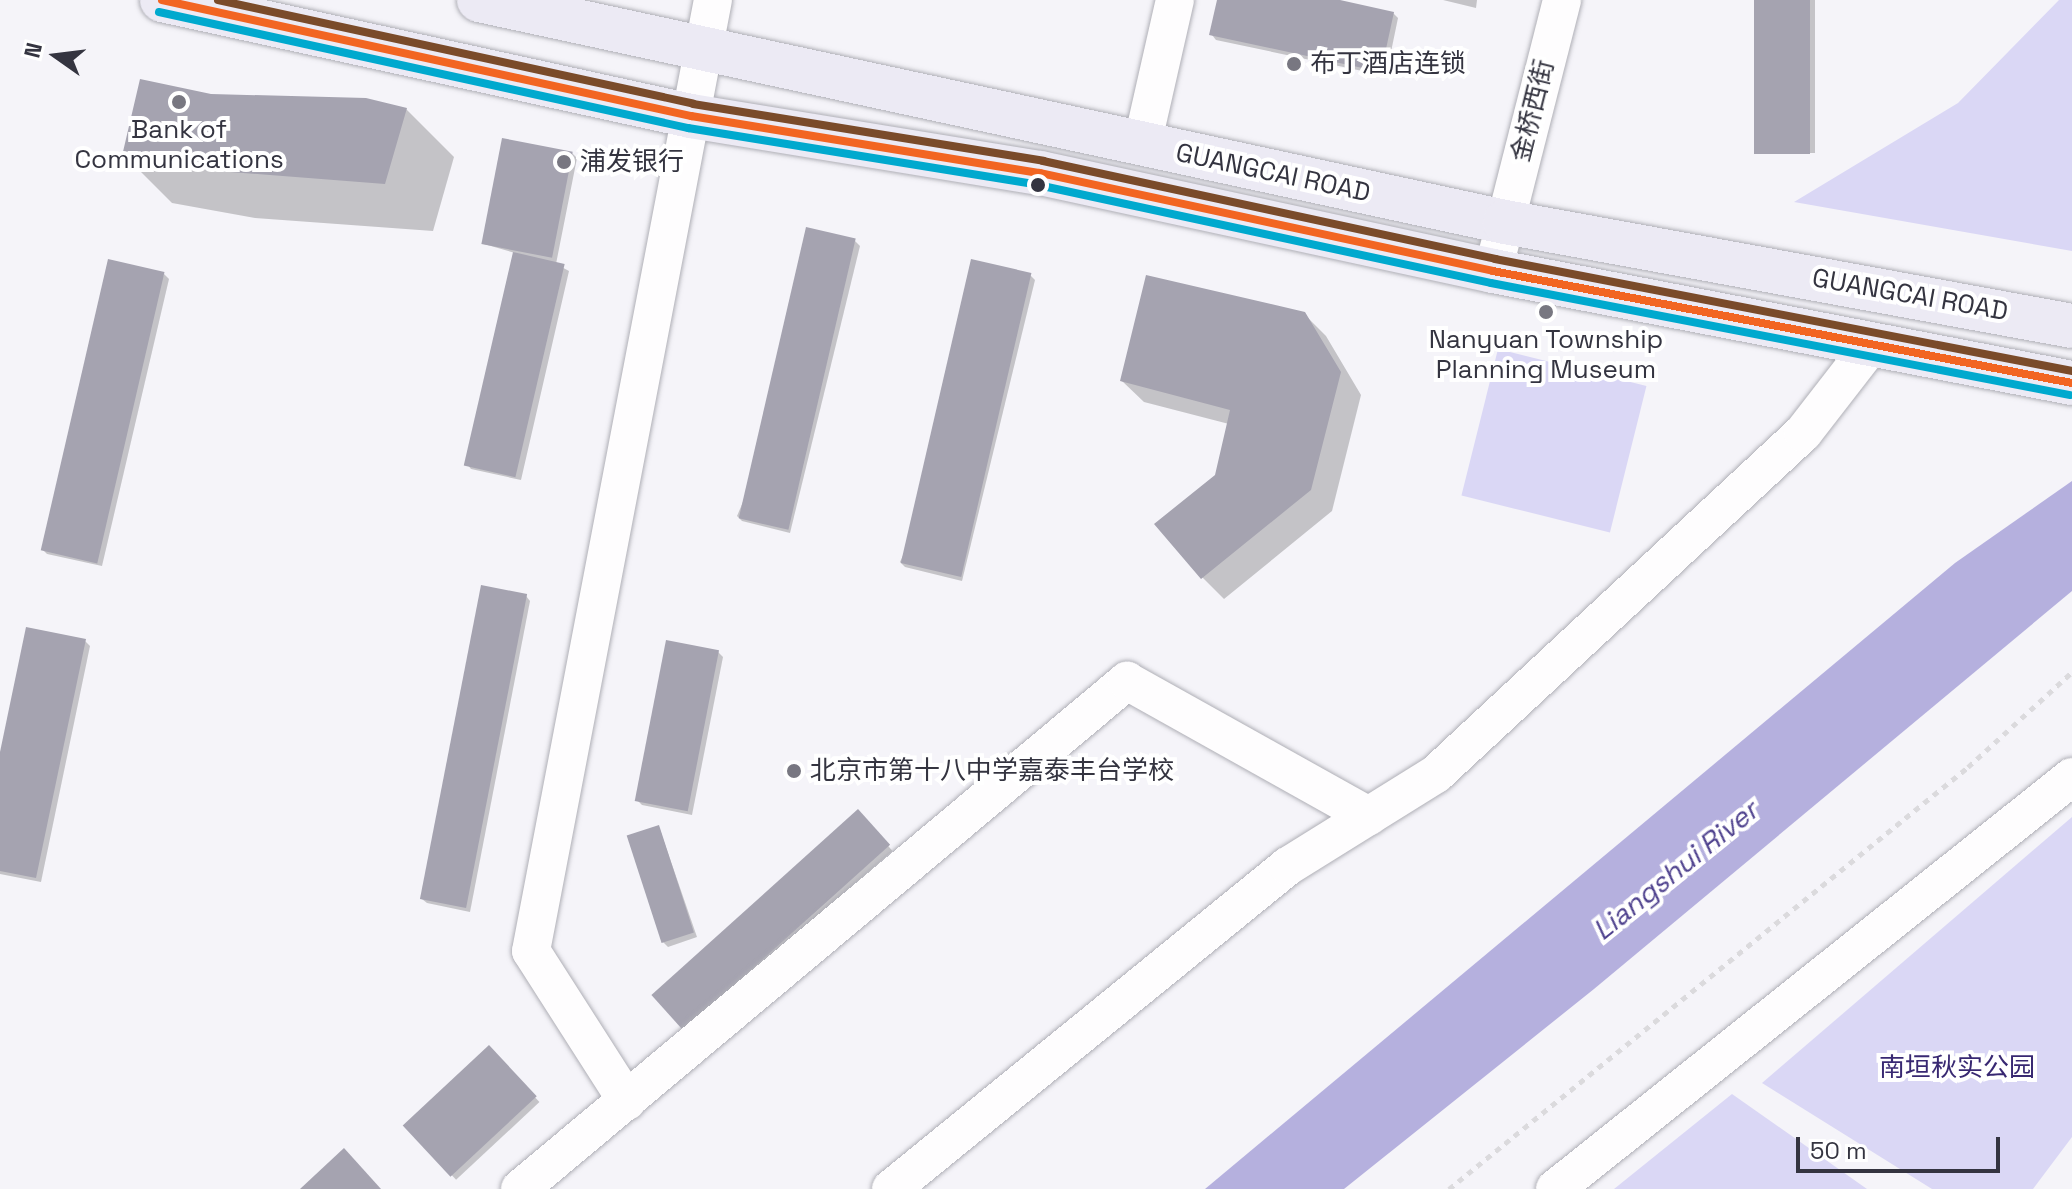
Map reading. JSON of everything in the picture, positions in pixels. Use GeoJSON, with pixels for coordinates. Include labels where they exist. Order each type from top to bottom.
{"type":"FeatureCollection","features":[{"type":"Feature","properties":{"kind":"main road","name":"GUANGCAI ROAD"},"geometry":{"type":"LineString","coordinates":[[162,0],[691,116],[1040,173],[1493,271],[2072,383]]}},
{"type":"Feature","properties":{"kind":"main road","name":"GUANGCAI ROAD"},"geometry":{"type":"LineString","coordinates":[[479,0],[704,52],[1505,222],[1966,304],[2072,326]]}},
{"type":"Feature","properties":{"kind":"street"},"geometry":{"type":"LineString","coordinates":[[627,1101],[531,951],[713,0]]}},
{"type":"Feature","properties":{"kind":"street"},"geometry":{"type":"LineString","coordinates":[[1142,145],[1175,0]]}},
{"type":"Feature","properties":{"kind":"street","name":"金桥西街"},"geometry":{"type":"LineString","coordinates":[[1493,271],[1562,0]]}},
{"type":"Feature","properties":{"kind":"street"},"geometry":{"type":"LineString","coordinates":[[891,1189],[1288,866],[1436,774],[1803,433],[1872,344]]}},
{"type":"Feature","properties":{"kind":"street"},"geometry":{"type":"LineString","coordinates":[[520,1189],[1127,681],[1369,816]]}},
{"type":"Feature","properties":{"kind":"street"},"geometry":{"type":"LineString","coordinates":[[1555,1189],[2072,777]]}},
{"type":"Feature","properties":{"kind":"path"},"geometry":{"type":"LineString","coordinates":[[1449,1189],[1956,777],[2072,672]]}},
{"type":"Feature","properties":{"kind":"green space"},"geometry":{"type":"Polygon","coordinates":[[[2059,0],[2072,0],[2072,251],[1794,202],[1958,103],[2059,0]]]}},
{"type":"Feature","properties":{"kind":"green space"},"geometry":{"type":"Polygon","coordinates":[[[1498,349],[1646,386],[1610,533],[1461,496],[1498,349]]]}},
{"type":"Feature","properties":{"kind":"green space","name":"南垣秋实公园"},"geometry":{"type":"Polygon","coordinates":[[[2072,817],[2072,1137],[2033,1189],[1932,1189],[1762,1083],[2072,817]]]}},
{"type":"Feature","properties":{"kind":"green space"},"geometry":{"type":"Polygon","coordinates":[[[1732,1094],[1867,1189],[1614,1189],[1732,1094]]]}},
{"type":"Feature","properties":{"kind":"water","name":"Liangshui River"},"geometry":{"type":"Polygon","coordinates":[[[2072,481],[2072,591],[1594,989],[1344,1189],[1205,1189],[1955,563],[2072,481]]]}},
{"type":"Feature","properties":{"kind":"building"},"geometry":{"type":"Polygon","coordinates":[[[1217,0],[1340,0],[1394,12],[1381,72],[1209,35],[1217,0]]]}},
{"type":"Feature","properties":{"kind":"building"},"geometry":{"type":"Polygon","coordinates":[[[1754,0],[1810,0],[1810,154],[1754,154],[1754,0]]]}},
{"type":"Feature","properties":{"kind":"building"},"geometry":{"type":"Polygon","coordinates":[[[140,79],[211,94],[366,98],[407,108],[385,184],[205,170],[122,156],[140,79]]]}},
{"type":"Feature","properties":{"kind":"building"},"geometry":{"type":"Polygon","coordinates":[[[502,138],[573,152],[552,258],[481,244],[502,138]]]}},
{"type":"Feature","properties":{"kind":"building"},"geometry":{"type":"Polygon","coordinates":[[[806,227],[856,238],[788,530],[739,518],[806,227]]]}},
{"type":"Feature","properties":{"kind":"building"},"geometry":{"type":"Polygon","coordinates":[[[513,252],[565,264],[515,477],[464,465],[513,252]]]}},
{"type":"Feature","properties":{"kind":"building"},"geometry":{"type":"Polygon","coordinates":[[[108,259],[165,272],[97,563],[41,550],[108,259]]]}},
{"type":"Feature","properties":{"kind":"building"},"geometry":{"type":"Polygon","coordinates":[[[971,259],[1031,273],[961,577],[901,563],[971,259]]]}},
{"type":"Feature","properties":{"kind":"building"},"geometry":{"type":"Polygon","coordinates":[[[1146,275],[1305,312],[1341,372],[1311,490],[1201,579],[1154,524],[1215,475],[1230,410],[1120,381],[1146,275]]]}},
{"type":"Feature","properties":{"kind":"building"},"geometry":{"type":"Polygon","coordinates":[[[481,585],[527,594],[466,908],[420,899],[481,585]]]}},
{"type":"Feature","properties":{"kind":"building"},"geometry":{"type":"Polygon","coordinates":[[[26,627],[86,639],[36,878],[0,871],[0,752],[26,627]]]}},
{"type":"Feature","properties":{"kind":"building"},"geometry":{"type":"Polygon","coordinates":[[[666,640],[719,650],[688,811],[635,801],[666,640]]]}},
{"type":"Feature","properties":{"kind":"building"},"geometry":{"type":"Polygon","coordinates":[[[858,809],[890,845],[684,1031],[651,995],[858,809]]]}},
{"type":"Feature","properties":{"kind":"building"},"geometry":{"type":"Polygon","coordinates":[[[659,825],[694,932],[662,943],[627,836],[659,825]]]}},
{"type":"Feature","properties":{"kind":"building"},"geometry":{"type":"Polygon","coordinates":[[[489,1045],[537,1096],[450,1177],[403,1125],[489,1045]]]}},
{"type":"Feature","properties":{"kind":"building"},"geometry":{"type":"Polygon","coordinates":[[[344,1148],[381,1189],[300,1189],[344,1148]]]}},
{"type":"Feature","properties":{"kind":"transit line"},"geometry":{"type":"LineString","coordinates":[[162,0],[691,116],[1040,173],[1493,271],[2072,383]]}},
{"type":"Feature","properties":{"kind":"transit line"},"geometry":{"type":"LineString","coordinates":[[218,0],[693,104],[1043,161],[1495,259],[2072,371]]}},
{"type":"Feature","properties":{"kind":"transit line"},"geometry":{"type":"LineString","coordinates":[[159,12],[688,128],[1038,185],[1491,283],[2070,395]]}},
{"type":"Feature","properties":{"kind":"place","name":"布丁酒店连锁"},"geometry":{"type":"Point","coordinates":[1294,64]}},
{"type":"Feature","properties":{"kind":"place","name":"Bank of Communications"},"geometry":{"type":"Point","coordinates":[179,102]}},
{"type":"Feature","properties":{"kind":"place","name":"浦发银行"},"geometry":{"type":"Point","coordinates":[564,162]}},
{"type":"Feature","properties":{"kind":"place","name":"Nanyuan Township Planning Museum"},"geometry":{"type":"Point","coordinates":[1546,312]}},
{"type":"Feature","properties":{"kind":"place","name":"北京市第十八中学嘉泰丰台学校"},"geometry":{"type":"Point","coordinates":[794,771]}}]}
